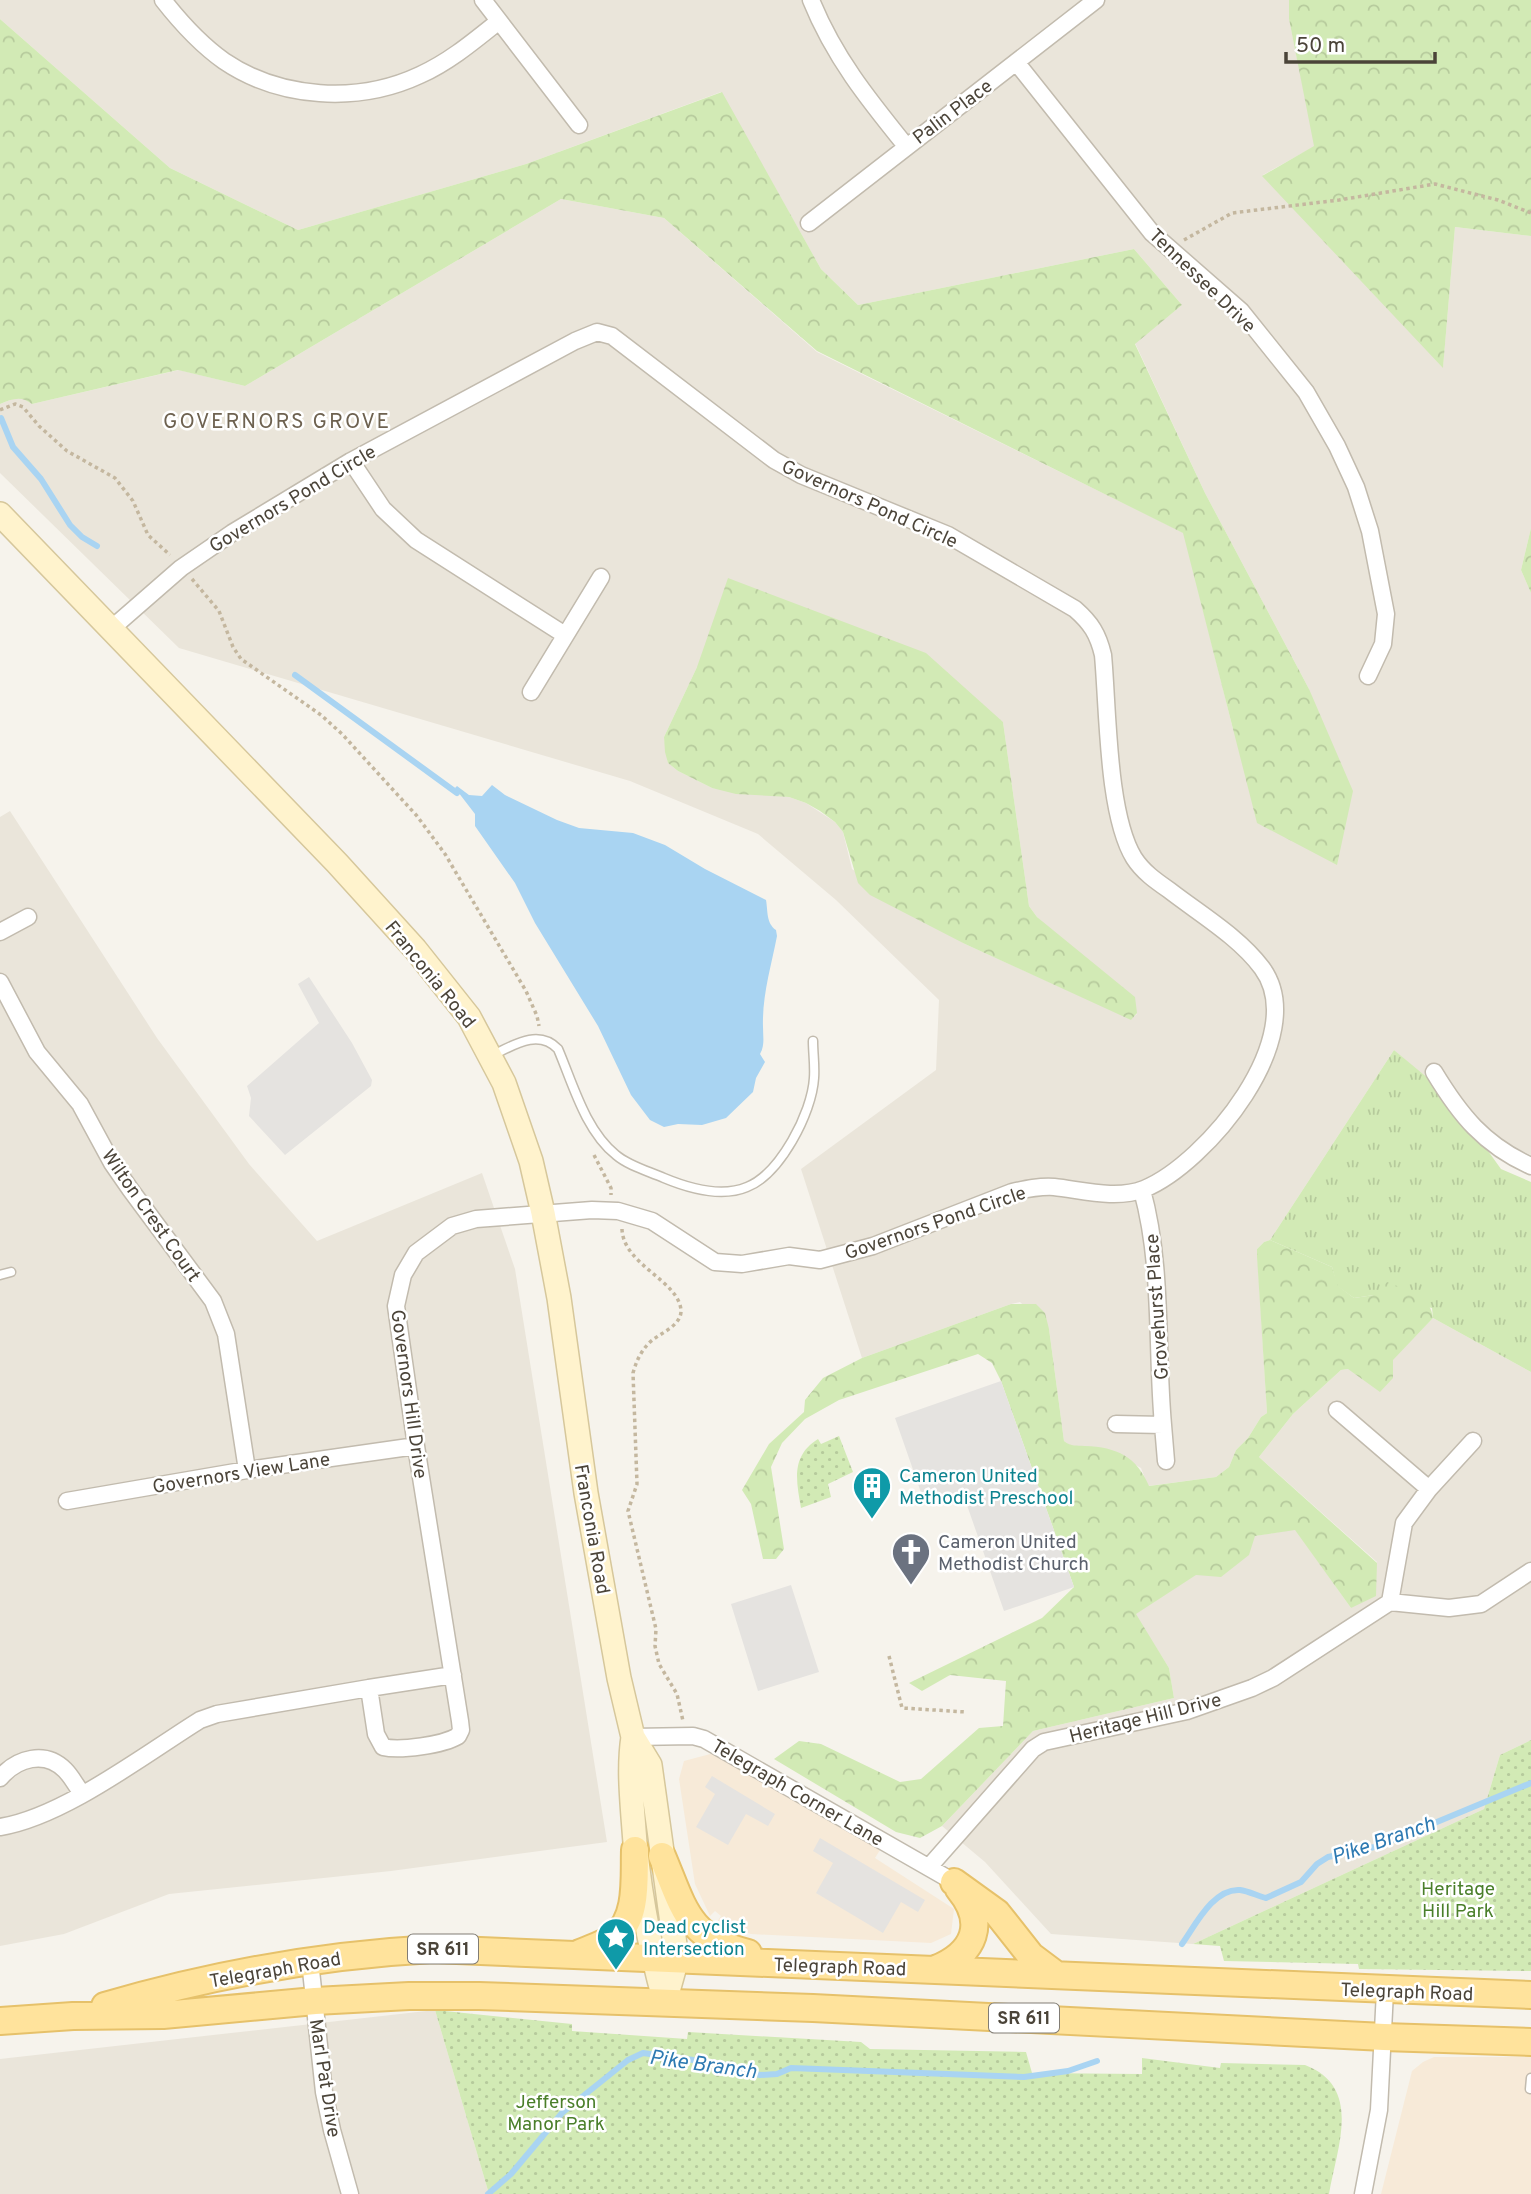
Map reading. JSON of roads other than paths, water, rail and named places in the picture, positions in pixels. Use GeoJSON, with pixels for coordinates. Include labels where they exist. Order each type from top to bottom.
{"type":"FeatureCollection","features":[{"type":"Feature","properties":{"kind":"main road","name":"Franconia Road"},"geometry":{"type":"LineString","coordinates":[[0,513],[337,863],[415,949],[469,1017],[491,1056],[519,1121],[544,1213],[559,1298],[586,1493],[619,1678],[633,1737],[650,1765],[662,1856],[665,2002]]}},
{"type":"Feature","properties":{"kind":"main road","name":"Franconia Road"},"geometry":{"type":"LineString","coordinates":[[633,1737],[629,1761],[635,1850],[664,1959]]}},
{"type":"Feature","properties":{"kind":"main road"},"geometry":{"type":"LineString","coordinates":[[576,1955],[613,1938],[624,1928],[632,1905],[635,1850]]}},
{"type":"Feature","properties":{"kind":"main road"},"geometry":{"type":"LineString","coordinates":[[662,1856],[687,1913],[706,1936],[717,1943],[754,1955],[836,1966]]}},
{"type":"Feature","properties":{"kind":"main road"},"geometry":{"type":"LineString","coordinates":[[936,1969],[963,1954],[975,1927],[971,1908],[954,1882]]}},
{"type":"Feature","properties":{"kind":"main road"},"geometry":{"type":"LineString","coordinates":[[954,1882],[997,1913],[1031,1956],[1055,1973]]}},
{"type":"Feature","properties":{"kind":"main road","name":"Telegraph Road"},"geometry":{"type":"LineString","coordinates":[[73,2016],[155,1992],[310,1961],[433,1949],[1055,1973],[1385,1991],[1531,1995]]}},
{"type":"Feature","properties":{"kind":"main road","name":"Telegraph Road"},"geometry":{"type":"LineString","coordinates":[[0,2021],[73,2016],[163,2015],[315,2001],[419,1996],[665,2002],[1531,2042]]}},
{"type":"Feature","properties":{"kind":"street"},"geometry":{"type":"LineString","coordinates":[[163,0],[195,36],[224,61],[264,81],[315,93],[368,91],[417,77],[436,67],[499,21]]}},
{"type":"Feature","properties":{"kind":"street"},"geometry":{"type":"LineString","coordinates":[[483,0],[579,125]]}},
{"type":"Feature","properties":{"kind":"street"},"geometry":{"type":"LineString","coordinates":[[811,0],[837,54],[860,89],[906,146]]}},
{"type":"Feature","properties":{"kind":"street","name":"Palin Place"},"geometry":{"type":"LineString","coordinates":[[809,223],[1096,0]]}},
{"type":"Feature","properties":{"kind":"street","name":"Tennessee Drive"},"geometry":{"type":"LineString","coordinates":[[1016,62],[1152,233],[1241,311],[1306,392],[1337,446],[1356,487],[1370,531],[1386,614],[1383,644],[1368,676]]}},
{"type":"Feature","properties":{"kind":"street","name":"Governors Pond Circle"},"geometry":{"type":"LineString","coordinates":[[111,629],[181,568],[205,551],[351,461],[575,341],[597,332],[612,336],[627,346],[774,460],[801,475],[948,535],[1075,609],[1089,621],[1098,636],[1104,655],[1115,796],[1127,844],[1144,871],[1246,950],[1264,971],[1274,993],[1274,1030],[1267,1056],[1224,1125],[1184,1165],[1142,1190],[1116,1193],[1052,1187],[1012,1192],[873,1246],[820,1260],[789,1256],[742,1264],[715,1262],[652,1221],[618,1211],[544,1213]]}},
{"type":"Feature","properties":{"kind":"street"},"geometry":{"type":"LineString","coordinates":[[351,461],[383,509],[416,540],[565,635]]}},
{"type":"Feature","properties":{"kind":"street"},"geometry":{"type":"LineString","coordinates":[[531,692],[601,577]]}},
{"type":"Feature","properties":{"kind":"street"},"geometry":{"type":"LineString","coordinates":[[0,932],[27,917]]}},
{"type":"Feature","properties":{"kind":"street","name":"Wilton Crest Court"},"geometry":{"type":"LineString","coordinates":[[0,982],[37,1052],[80,1104],[112,1163],[214,1301],[226,1334],[247,1470]]}},
{"type":"Feature","properties":{"kind":"street"},"geometry":{"type":"LineString","coordinates":[[1434,1072],[1467,1121],[1490,1143],[1531,1166]]}},
{"type":"Feature","properties":{"kind":"street","name":"Grovehurst Place"},"geometry":{"type":"LineString","coordinates":[[1142,1190],[1149,1218],[1155,1269],[1166,1461]]}},
{"type":"Feature","properties":{"kind":"street","name":"Governors Hill Drive"},"geometry":{"type":"LineString","coordinates":[[369,1688],[377,1739],[383,1747],[396,1749],[448,1741],[458,1736],[461,1730],[396,1306],[403,1275],[416,1252],[452,1226],[476,1219],[544,1213]]}},
{"type":"Feature","properties":{"kind":"street"},"geometry":{"type":"LineString","coordinates":[[1337,1410],[1429,1489]]}},
{"type":"Feature","properties":{"kind":"street"},"geometry":{"type":"LineString","coordinates":[[1116,1424],[1163,1425]]}},
{"type":"Feature","properties":{"kind":"street"},"geometry":{"type":"LineString","coordinates":[[1474,1441],[1429,1489],[1404,1523],[1390,1602],[1449,1608],[1480,1604],[1531,1570]]}},
{"type":"Feature","properties":{"kind":"street","name":"Governors View Lane"},"geometry":{"type":"LineString","coordinates":[[67,1501],[247,1470],[416,1446]]}},
{"type":"Feature","properties":{"kind":"street","name":"Heritage Hill Drive"},"geometry":{"type":"LineString","coordinates":[[929,1867],[1033,1749],[1044,1742],[1187,1710],[1252,1688],[1273,1678],[1390,1602]]}},
{"type":"Feature","properties":{"kind":"street"},"geometry":{"type":"LineString","coordinates":[[0,1827],[34,1819],[82,1793],[200,1720],[217,1714],[453,1675]]}},
{"type":"Feature","properties":{"kind":"street","name":"Telegraph Corner Lane"},"geometry":{"type":"LineString","coordinates":[[633,1737],[693,1736],[704,1739],[954,1882]]}},
{"type":"Feature","properties":{"kind":"street"},"geometry":{"type":"LineString","coordinates":[[0,1778],[20,1761],[47,1760],[64,1769],[82,1793]]}},
{"type":"Feature","properties":{"kind":"street","name":"Marl Pat Drive"},"geometry":{"type":"LineString","coordinates":[[310,1961],[324,2092],[350,2194]]}},
{"type":"Feature","properties":{"kind":"street"},"geometry":{"type":"LineString","coordinates":[[1363,2194],[1379,2110],[1385,1991]]}},
{"type":"Feature","properties":{"kind":"lane"},"geometry":{"type":"LineString","coordinates":[[491,1056],[533,1038],[554,1044],[588,1121],[616,1156],[682,1185],[709,1190],[732,1190],[758,1181],[778,1162],[787,1148],[810,1100],[814,1079],[813,1041]]}},
{"type":"Feature","properties":{"kind":"lane"},"geometry":{"type":"LineString","coordinates":[[0,1275],[11,1272]]}},
{"type":"Feature","properties":{"kind":"lane"},"geometry":{"type":"LineString","coordinates":[[1530,2089],[1531,2078]]}},
{"type":"Feature","properties":{"kind":"water"},"geometry":{"type":"Polygon","coordinates":[[[492,785],[505,795],[579,828],[633,833],[665,845],[766,900],[769,920],[777,936],[764,1004],[763,1044],[760,1054],[765,1062],[756,1078],[753,1092],[726,1118],[702,1125],[678,1124],[664,1127],[650,1120],[631,1095],[598,1026],[535,923],[515,883],[475,826],[475,814],[455,788],[457,786],[469,795],[482,796],[492,785]]]}},
{"type":"Feature","properties":{"kind":"waterway"},"geometry":{"type":"LineString","coordinates":[[1,418],[13,447],[41,479],[70,525],[82,537],[97,546]]}},
{"type":"Feature","properties":{"kind":"waterway"},"geometry":{"type":"LineString","coordinates":[[295,675],[457,793]]}},
{"type":"Feature","properties":{"kind":"waterway","name":"Pike Branch"},"geometry":{"type":"LineString","coordinates":[[1182,1944],[1213,1901],[1221,1895],[1240,1890],[1266,1898],[1301,1882],[1317,1864],[1328,1857],[1379,1846],[1531,1783]]}},
{"type":"Feature","properties":{"kind":"waterway","name":"Pike Branch"},"geometry":{"type":"LineString","coordinates":[[488,2194],[511,2174],[562,2113],[628,2060],[643,2053],[722,2064],[760,2075],[777,2074],[791,2068],[1024,2077],[1068,2071],[1097,2061]]}},
{"type":"Feature","properties":{"kind":"place","name":"Cameron United Methodist Preschool"},"geometry":{"type":"Point","coordinates":[872,1520]}},
{"type":"Feature","properties":{"kind":"place","name":"Cameron United Methodist Church"},"geometry":{"type":"Point","coordinates":[911,1586]}},
{"type":"Feature","properties":{"kind":"place","name":"Dead cyclist Intersection"},"geometry":{"type":"Point","coordinates":[616,1971]}},
{"type":"Feature","properties":{"kind":"district","name":"GOVERNORS GROVE"},"geometry":{"type":"Point","coordinates":[277,421]}},
{"type":"Feature","properties":{"kind":"park label","name":"Heritage Hill Park"},"geometry":{"type":"Point","coordinates":[1458,1899]}},
{"type":"Feature","properties":{"kind":"park label","name":"Jefferson Manor Park"},"geometry":{"type":"Point","coordinates":[556,2112]}}]}
